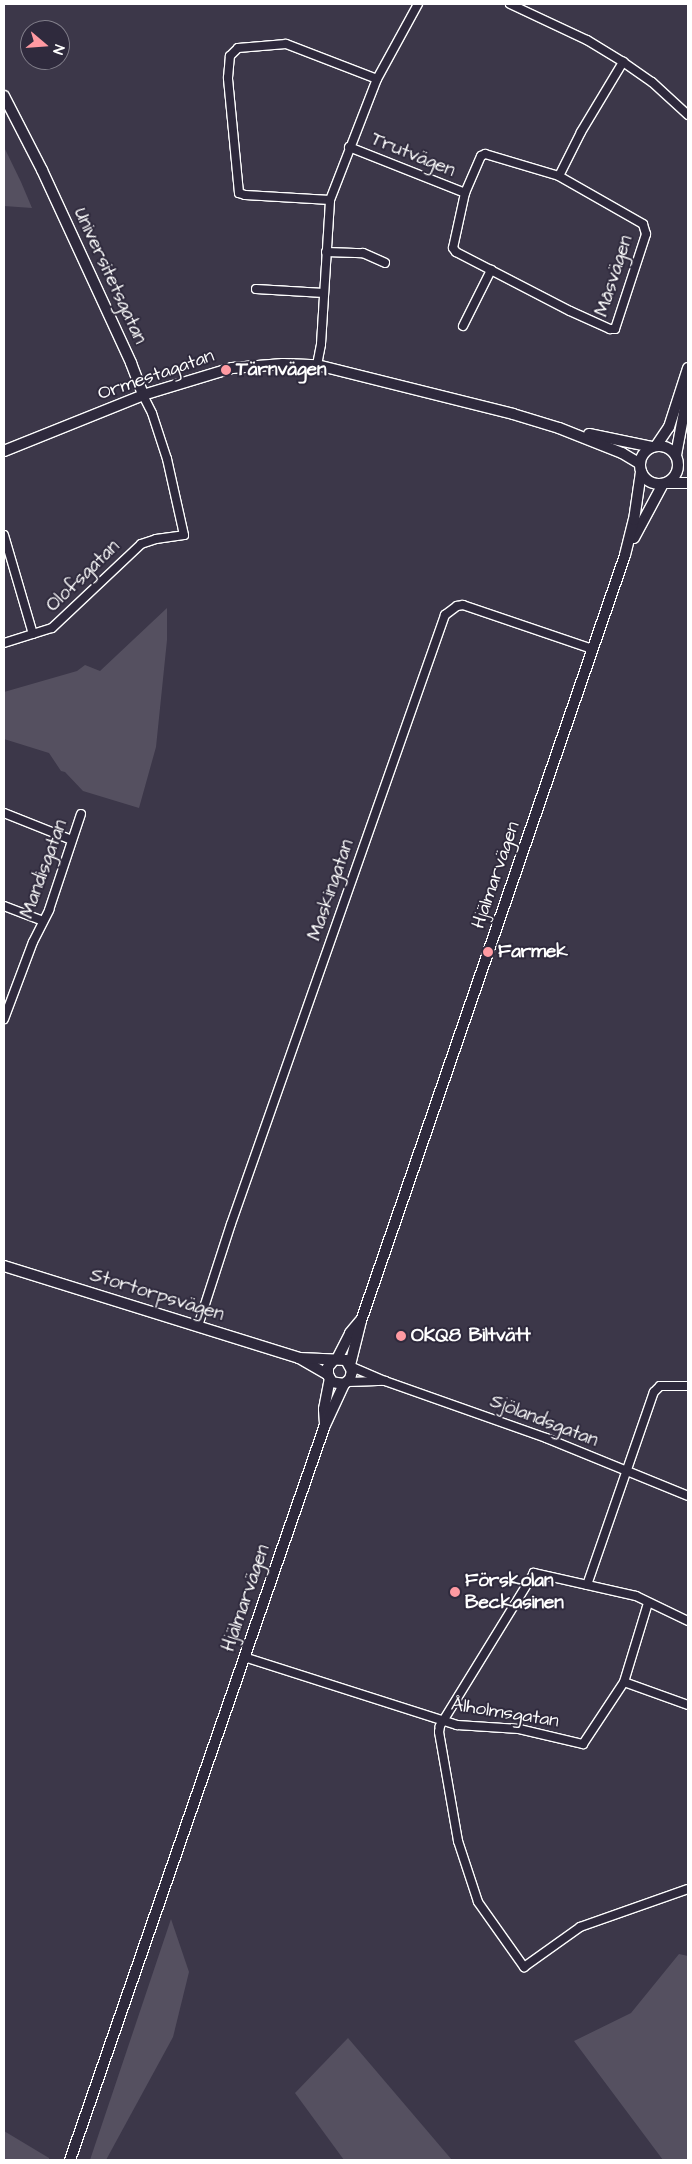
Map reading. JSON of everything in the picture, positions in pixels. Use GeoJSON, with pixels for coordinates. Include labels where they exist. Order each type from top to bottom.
{"type":"FeatureCollection","features":[{"type":"Feature","properties":{"kind":"main road","name":"Universitetsgatan"},"geometry":{"type":"LineString","coordinates":[[4,96],[42,170],[131,363],[143,395]]}},
{"type":"Feature","properties":{"kind":"main road","name":"Ormestagatan"},"geometry":{"type":"LineString","coordinates":[[4,451],[143,395],[232,368],[283,364],[317,365],[513,414],[559,428],[624,454],[641,468]]}},
{"type":"Feature","properties":{"kind":"main road"},"geometry":{"type":"LineString","coordinates":[[688,368],[669,427],[654,447],[644,454],[641,468],[650,482],[665,484],[688,483]]}},
{"type":"Feature","properties":{"kind":"main road"},"geometry":{"type":"LineString","coordinates":[[665,484],[676,476],[688,391]]}},
{"type":"Feature","properties":{"kind":"main road","name":"Ormestagatan"},"geometry":{"type":"LineString","coordinates":[[559,428],[654,447]]}},
{"type":"Feature","properties":{"kind":"main road"},"geometry":{"type":"LineString","coordinates":[[654,447],[667,447],[688,473]]}},
{"type":"Feature","properties":{"kind":"main road","name":"Hjälmarvägen"},"geometry":{"type":"LineString","coordinates":[[351,1366],[360,1320],[625,555],[634,520],[641,468]]}},
{"type":"Feature","properties":{"kind":"main road","name":"Hjälmarvägen"},"geometry":{"type":"LineString","coordinates":[[625,555],[665,484]]}},
{"type":"Feature","properties":{"kind":"main road","name":"Stortorpsvägen"},"geometry":{"type":"LineString","coordinates":[[4,1266],[299,1358],[335,1360]]}},
{"type":"Feature","properties":{"kind":"main road","name":"Hjälmarvägen"},"geometry":{"type":"LineString","coordinates":[[335,1360],[350,1333],[360,1320]]}},
{"type":"Feature","properties":{"kind":"main road","name":"Stortorpsvägen"},"geometry":{"type":"LineString","coordinates":[[299,1358],[329,1377]]}},
{"type":"Feature","properties":{"kind":"main road"},"geometry":{"type":"LineString","coordinates":[[335,1360],[346,1360],[351,1366],[352,1375],[346,1382],[336,1384],[329,1377],[328,1367],[335,1360]]}},
{"type":"Feature","properties":{"kind":"main road","name":"Hjälmarvägen"},"geometry":{"type":"LineString","coordinates":[[324,1425],[324,1409],[329,1377]]}},
{"type":"Feature","properties":{"kind":"main road","name":"Hjälmarvägen"},"geometry":{"type":"LineString","coordinates":[[70,2160],[324,1425],[346,1382]]}},
{"type":"Feature","properties":{"kind":"street"},"geometry":{"type":"LineString","coordinates":[[317,365],[321,344],[330,200],[377,79],[418,4]]}},
{"type":"Feature","properties":{"kind":"street"},"geometry":{"type":"LineString","coordinates":[[510,4],[587,40],[623,62],[652,82],[688,115]]}},
{"type":"Feature","properties":{"kind":"street"},"geometry":{"type":"LineString","coordinates":[[330,200],[245,195],[239,193],[228,78],[230,56],[238,48],[286,44],[377,79]]}},
{"type":"Feature","properties":{"kind":"street"},"geometry":{"type":"LineString","coordinates":[[559,176],[581,132],[623,62]]}},
{"type":"Feature","properties":{"kind":"street","name":"Trutvägen"},"geometry":{"type":"LineString","coordinates":[[349,147],[465,193]]}},
{"type":"Feature","properties":{"kind":"street","name":"Måsvägen"},"geometry":{"type":"LineString","coordinates":[[485,154],[559,176],[643,224],[646,234],[615,329],[610,329],[570,311],[456,252],[453,248],[465,193],[481,156],[485,154]]}},
{"type":"Feature","properties":{"kind":"street"},"geometry":{"type":"LineString","coordinates":[[326,252],[363,253],[385,263]]}},
{"type":"Feature","properties":{"kind":"street"},"geometry":{"type":"LineString","coordinates":[[463,326],[491,270]]}},
{"type":"Feature","properties":{"kind":"street"},"geometry":{"type":"LineString","coordinates":[[256,289],[324,293]]}},
{"type":"Feature","properties":{"kind":"street","name":"Universitetsgatan"},"geometry":{"type":"LineString","coordinates":[[143,395],[152,413],[167,459],[184,535]]}},
{"type":"Feature","properties":{"kind":"street"},"geometry":{"type":"LineString","coordinates":[[4,535],[33,634]]}},
{"type":"Feature","properties":{"kind":"street","name":"Olofsgatan"},"geometry":{"type":"LineString","coordinates":[[4,643],[55,626],[141,544],[149,540],[184,535]]}},
{"type":"Feature","properties":{"kind":"street","name":"Maskingatan"},"geometry":{"type":"LineString","coordinates":[[198,1326],[231,1224],[445,615],[457,606],[464,605],[592,649]]}},
{"type":"Feature","properties":{"kind":"street"},"geometry":{"type":"LineString","coordinates":[[4,813],[72,840]]}},
{"type":"Feature","properties":{"kind":"street","name":"Mandisgatan"},"geometry":{"type":"LineString","coordinates":[[4,1019],[6,1003],[43,922],[81,814]]}},
{"type":"Feature","properties":{"kind":"street"},"geometry":{"type":"LineString","coordinates":[[4,906],[43,922]]}},
{"type":"Feature","properties":{"kind":"street","name":"Sjölandsgatan"},"geometry":{"type":"LineString","coordinates":[[351,1366],[386,1381],[483,1414],[688,1496]]}},
{"type":"Feature","properties":{"kind":"street","name":"Sjölandsgatan"},"geometry":{"type":"LineString","coordinates":[[346,1382],[386,1381]]}},
{"type":"Feature","properties":{"kind":"street"},"geometry":{"type":"LineString","coordinates":[[587,1585],[655,1389],[660,1386],[688,1386]]}},
{"type":"Feature","properties":{"kind":"street"},"geometry":{"type":"LineString","coordinates":[[688,1622],[648,1604],[636,1596],[534,1573],[439,1732],[458,1841],[482,1910],[524,1967],[580,1926],[688,1889]]}},
{"type":"Feature","properties":{"kind":"street","name":"Ålholmsgatan"},"geometry":{"type":"LineString","coordinates":[[244,1657],[460,1726],[530,1731],[583,1744],[624,1682],[648,1604]]}},
{"type":"Feature","properties":{"kind":"street"},"geometry":{"type":"LineString","coordinates":[[624,1682],[688,1705]]}},
{"type":"Feature","properties":{"kind":"shaded area"},"geometry":{"type":"Polygon","coordinates":[[[4,147],[21,182],[32,208],[4,206],[4,147]]]}},
{"type":"Feature","properties":{"kind":"shaded area"},"geometry":{"type":"Polygon","coordinates":[[[167,608],[167,640],[156,747],[139,808],[83,791],[65,772],[61,771],[49,753],[4,739],[4,692],[77,671],[85,665],[100,671],[167,608]]]}},
{"type":"Feature","properties":{"kind":"shaded area"},"geometry":{"type":"Polygon","coordinates":[[[171,1919],[189,1972],[173,2037],[106,2160],[90,2160],[171,1919]]]}},
{"type":"Feature","properties":{"kind":"shaded area"},"geometry":{"type":"Polygon","coordinates":[[[679,1954],[688,1956],[688,2160],[663,2160],[574,2041],[631,2013],[679,1954]]]}},
{"type":"Feature","properties":{"kind":"shaded area"},"geometry":{"type":"Polygon","coordinates":[[[348,2038],[452,2160],[344,2160],[295,2093],[348,2038]]]}},
{"type":"Feature","properties":{"kind":"shaded area"},"geometry":{"type":"Polygon","coordinates":[[[4,2131],[49,2158],[49,2160],[4,2160],[4,2131]]]}},
{"type":"Feature","properties":{"kind":"place","name":"Tärnvägen"},"geometry":{"type":"Point","coordinates":[226,370]}},
{"type":"Feature","properties":{"kind":"place","name":"Farmek"},"geometry":{"type":"Point","coordinates":[488,952]}},
{"type":"Feature","properties":{"kind":"place","name":"OKQ8 Biltvätt"},"geometry":{"type":"Point","coordinates":[401,1336]}},
{"type":"Feature","properties":{"kind":"place","name":"Förskolan Beckasinen"},"geometry":{"type":"Point","coordinates":[455,1592]}}]}
